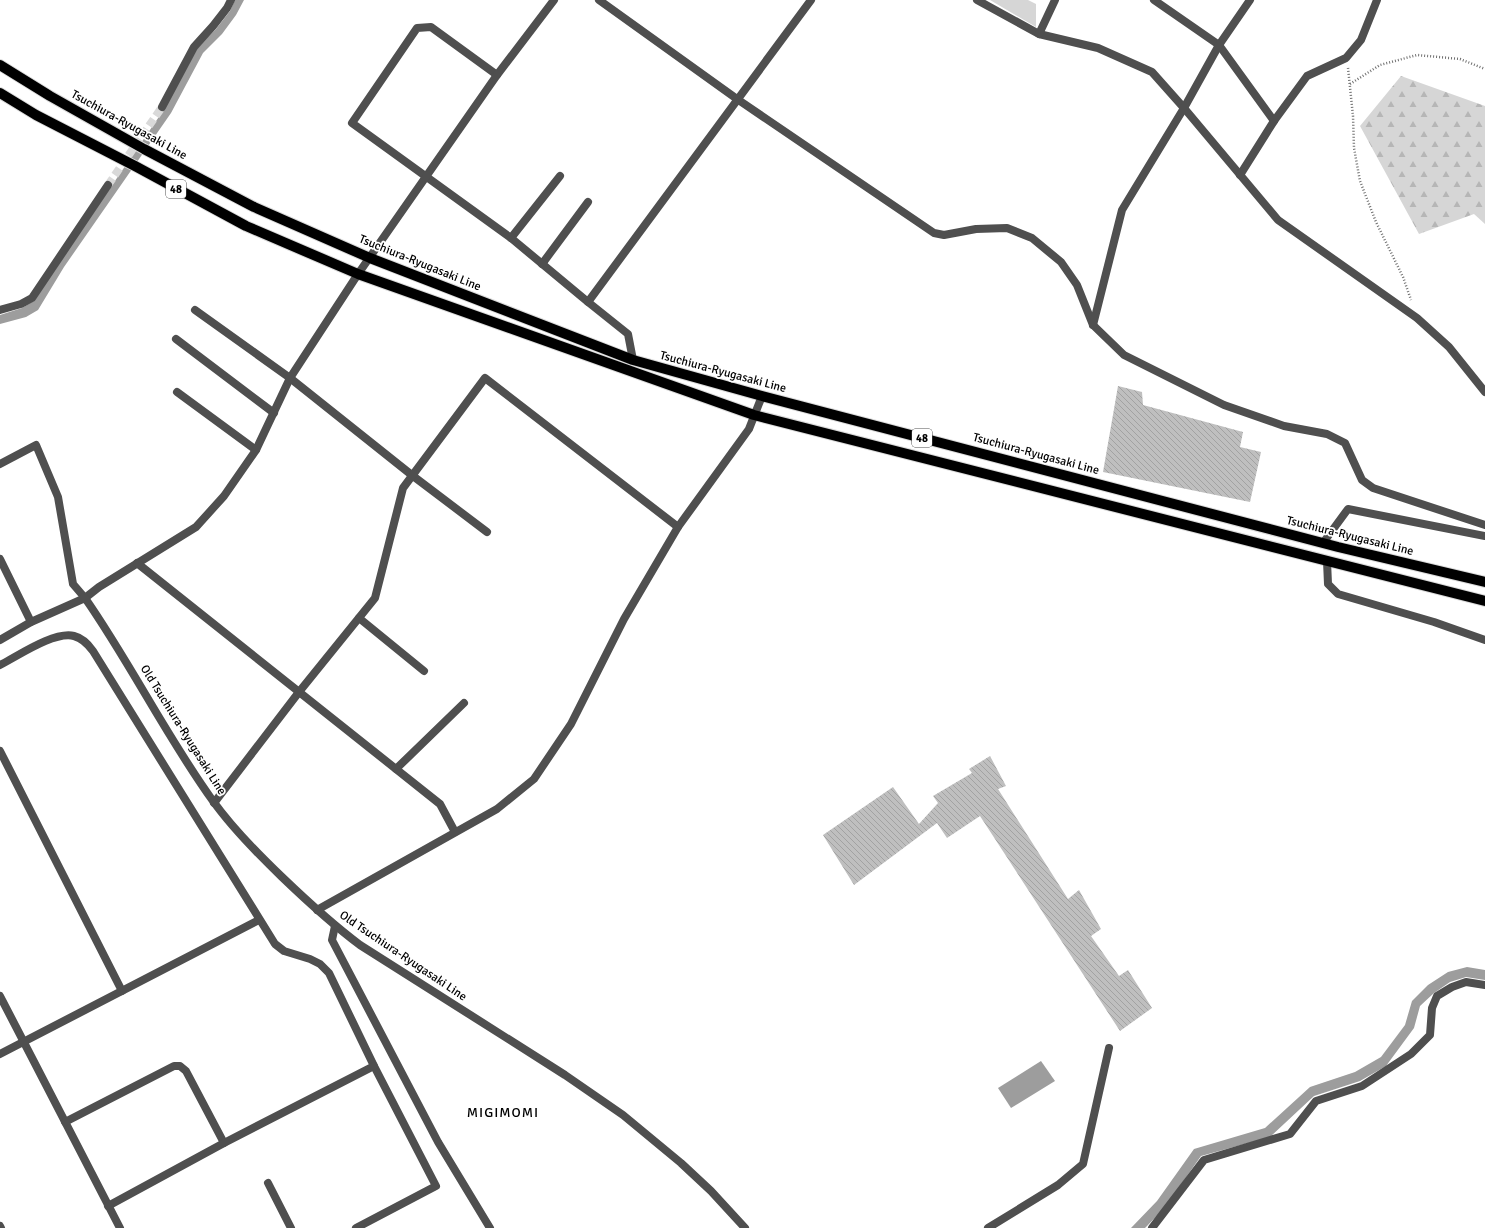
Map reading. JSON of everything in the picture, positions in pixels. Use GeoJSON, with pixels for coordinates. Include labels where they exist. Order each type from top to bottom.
{"type":"FeatureCollection","features":[{"type":"Feature","properties":{"kind":"main road","name":"Tsuchiura-Ryugasaki Line"},"geometry":{"type":"LineString","coordinates":[[0,65],[50,96],[144,149],[254,207],[370,258],[633,360],[762,396],[1323,543],[1485,582]]}},
{"type":"Feature","properties":{"kind":"main road","name":"48"},"geometry":{"type":"LineString","coordinates":[[0,93],[36,116],[135,166],[246,226],[358,274],[754,415],[1485,601]]}},
{"type":"Feature","properties":{"kind":"street"},"geometry":{"type":"LineString","coordinates":[[162,107],[194,47],[213,26],[227,8],[231,0]]}},
{"type":"Feature","properties":{"kind":"street"},"geometry":{"type":"LineString","coordinates":[[0,640],[31,622],[85,598],[99,587],[196,527],[224,496],[256,450],[290,378],[358,274],[497,74],[554,0]]}},
{"type":"Feature","properties":{"kind":"street"},"geometry":{"type":"LineString","coordinates":[[599,0],[737,99],[934,233],[944,235],[976,229],[1008,228],[1032,238],[1061,262],[1077,284],[1093,325],[1124,355],[1224,405],[1284,426],[1327,434],[1345,443],[1362,480],[1373,488],[1485,525]]}},
{"type":"Feature","properties":{"kind":"street"},"geometry":{"type":"LineString","coordinates":[[588,302],[811,0]]}},
{"type":"Feature","properties":{"kind":"street"},"geometry":{"type":"LineString","coordinates":[[977,0],[1039,34],[1098,48],[1152,72],[1278,220],[1417,318],[1449,347],[1485,392]]}},
{"type":"Feature","properties":{"kind":"street"},"geometry":{"type":"LineString","coordinates":[[1039,34],[1055,0]]}},
{"type":"Feature","properties":{"kind":"street"},"geometry":{"type":"LineString","coordinates":[[1154,0],[1219,45],[1274,121]]}},
{"type":"Feature","properties":{"kind":"street"},"geometry":{"type":"LineString","coordinates":[[1093,325],[1122,210],[1184,108],[1219,45],[1250,0]]}},
{"type":"Feature","properties":{"kind":"street"},"geometry":{"type":"LineString","coordinates":[[1240,175],[1274,121],[1307,76],[1346,58],[1361,40],[1377,0]]}},
{"type":"Feature","properties":{"kind":"street"},"geometry":{"type":"LineString","coordinates":[[497,74],[431,27],[417,28],[352,124],[511,238],[628,334],[633,360]]}},
{"type":"Feature","properties":{"kind":"street"},"geometry":{"type":"LineString","coordinates":[[511,238],[560,176]]}},
{"type":"Feature","properties":{"kind":"street"},"geometry":{"type":"LineString","coordinates":[[0,310],[21,304],[32,298],[108,185]]}},
{"type":"Feature","properties":{"kind":"street"},"geometry":{"type":"LineString","coordinates":[[542,264],[588,202]]}},
{"type":"Feature","properties":{"kind":"street"},"geometry":{"type":"LineString","coordinates":[[195,310],[290,378],[413,476],[487,532]]}},
{"type":"Feature","properties":{"kind":"street"},"geometry":{"type":"LineString","coordinates":[[176,339],[274,413]]}},
{"type":"Feature","properties":{"kind":"street"},"geometry":{"type":"LineString","coordinates":[[214,803],[299,692],[375,598],[403,488],[485,378],[678,527]]}},
{"type":"Feature","properties":{"kind":"street"},"geometry":{"type":"LineString","coordinates":[[177,392],[256,450]]}},
{"type":"Feature","properties":{"kind":"street"},"geometry":{"type":"LineString","coordinates":[[317,910],[496,809],[534,779],[571,724],[624,619],[678,527],[749,429],[762,396]]}},
{"type":"Feature","properties":{"kind":"street","name":"Old Tsuchiura-Ryugasaki Line"},"geometry":{"type":"LineString","coordinates":[[0,464],[36,445],[58,497],[73,584],[103,624],[196,778],[234,828],[262,857],[335,926],[367,949],[565,1075],[623,1115],[681,1163],[711,1191],[745,1228]]}},
{"type":"Feature","properties":{"kind":"street"},"geometry":{"type":"LineString","coordinates":[[1323,543],[1348,509],[1485,536]]}},
{"type":"Feature","properties":{"kind":"street"},"geometry":{"type":"LineString","coordinates":[[0,559],[31,622]]}},
{"type":"Feature","properties":{"kind":"street"},"geometry":{"type":"LineString","coordinates":[[1327,561],[1328,584],[1338,594],[1434,622],[1485,640]]}},
{"type":"Feature","properties":{"kind":"street"},"geometry":{"type":"LineString","coordinates":[[137,563],[440,804],[455,832]]}},
{"type":"Feature","properties":{"kind":"street"},"geometry":{"type":"LineString","coordinates":[[359,618],[424,671]]}},
{"type":"Feature","properties":{"kind":"street"},"geometry":{"type":"LineString","coordinates":[[0,665],[50,639],[64,635],[75,636],[85,641],[93,651],[275,944],[284,951],[296,956],[310,959],[320,964],[329,973],[374,1066],[436,1186],[356,1228]]}},
{"type":"Feature","properties":{"kind":"street"},"geometry":{"type":"LineString","coordinates":[[396,769],[464,703]]}},
{"type":"Feature","properties":{"kind":"street"},"geometry":{"type":"LineString","coordinates":[[0,751],[122,991]]}},
{"type":"Feature","properties":{"kind":"street"},"geometry":{"type":"LineString","coordinates":[[0,1054],[259,920]]}},
{"type":"Feature","properties":{"kind":"street"},"geometry":{"type":"LineString","coordinates":[[335,926],[332,940],[438,1142],[490,1228]]}},
{"type":"Feature","properties":{"kind":"street"},"geometry":{"type":"LineString","coordinates":[[1152,1228],[1204,1160],[1290,1134],[1316,1101],[1362,1086],[1410,1054],[1430,1035],[1432,1008],[1437,996],[1452,987],[1466,982],[1485,985]]}},
{"type":"Feature","properties":{"kind":"street"},"geometry":{"type":"LineString","coordinates":[[0,996],[120,1228]]}},
{"type":"Feature","properties":{"kind":"street"},"geometry":{"type":"LineString","coordinates":[[988,1228],[1058,1186],[1083,1164],[1109,1048]]}},
{"type":"Feature","properties":{"kind":"street"},"geometry":{"type":"LineString","coordinates":[[65,1122],[174,1066],[180,1066],[186,1071],[224,1143]]}},
{"type":"Feature","properties":{"kind":"street"},"geometry":{"type":"LineString","coordinates":[[108,1206],[224,1143],[374,1066]]}},
{"type":"Feature","properties":{"kind":"street"},"geometry":{"type":"LineString","coordinates":[[268,1183],[290,1228]]}},
{"type":"Feature","properties":{"kind":"path"},"geometry":{"type":"LineString","coordinates":[[1350,84],[1380,65],[1417,55],[1460,59],[1485,69]]}},
{"type":"Feature","properties":{"kind":"path"},"geometry":{"type":"LineString","coordinates":[[1346,58],[1353,116],[1354,148],[1360,181],[1376,222],[1403,277],[1417,318]]}},
{"type":"Feature","properties":{"kind":"green space"},"geometry":{"type":"Polygon","coordinates":[[[990,0],[1028,0],[1036,4],[1036,27],[990,0]]]}},
{"type":"Feature","properties":{"kind":"green space"},"geometry":{"type":"Polygon","coordinates":[[[1401,76],[1485,106],[1485,224],[1474,214],[1419,234],[1360,126],[1401,76]]]}},
{"type":"Feature","properties":{"kind":"shaded area"},"geometry":{"type":"Polygon","coordinates":[[[235,0],[244,0],[236,15],[222,34],[203,53],[171,113],[64,267],[38,310],[26,317],[0,324],[0,315],[22,308],[34,301],[165,108],[197,49],[216,29],[230,11],[235,0]]]}},
{"type":"Feature","properties":{"kind":"shaded area"},"geometry":{"type":"Polygon","coordinates":[[[1467,967],[1485,970],[1485,980],[1466,977],[1450,982],[1434,993],[1420,1006],[1414,1028],[1386,1066],[1360,1081],[1314,1096],[1270,1137],[1201,1156],[1165,1207],[1147,1226],[1145,1228],[1131,1228],[1157,1201],[1194,1149],[1265,1128],[1310,1087],[1355,1072],[1381,1057],[1405,1025],[1412,1001],[1428,985],[1448,972],[1467,967]]]}},
{"type":"Feature","properties":{"kind":"shaded area"},"geometry":{"type":"Polygon","coordinates":[[[1041,1061],[1055,1081],[1011,1108],[998,1088],[1041,1061]]]}},
{"type":"Feature","properties":{"kind":"building"},"geometry":{"type":"Polygon","coordinates":[[[1118,386],[1142,392],[1143,405],[1243,432],[1240,447],[1261,452],[1250,502],[1103,472],[1118,386]]]}},
{"type":"Feature","properties":{"kind":"building"},"geometry":{"type":"Polygon","coordinates":[[[990,756],[1006,786],[998,789],[1068,899],[1079,890],[1101,929],[1091,936],[1119,976],[1128,970],[1152,1008],[1120,1031],[980,816],[947,838],[937,823],[854,885],[823,835],[893,787],[919,824],[938,803],[933,796],[972,773],[969,769],[990,756]]]}},
{"type":"Feature","properties":{"kind":"tunnel"},"geometry":{"type":"LineString","coordinates":[[108,185],[162,107]]}},
{"type":"Feature","properties":{"kind":"district","name":"MIGIMOMI"},"geometry":{"type":"Point","coordinates":[503,1112]}}]}
